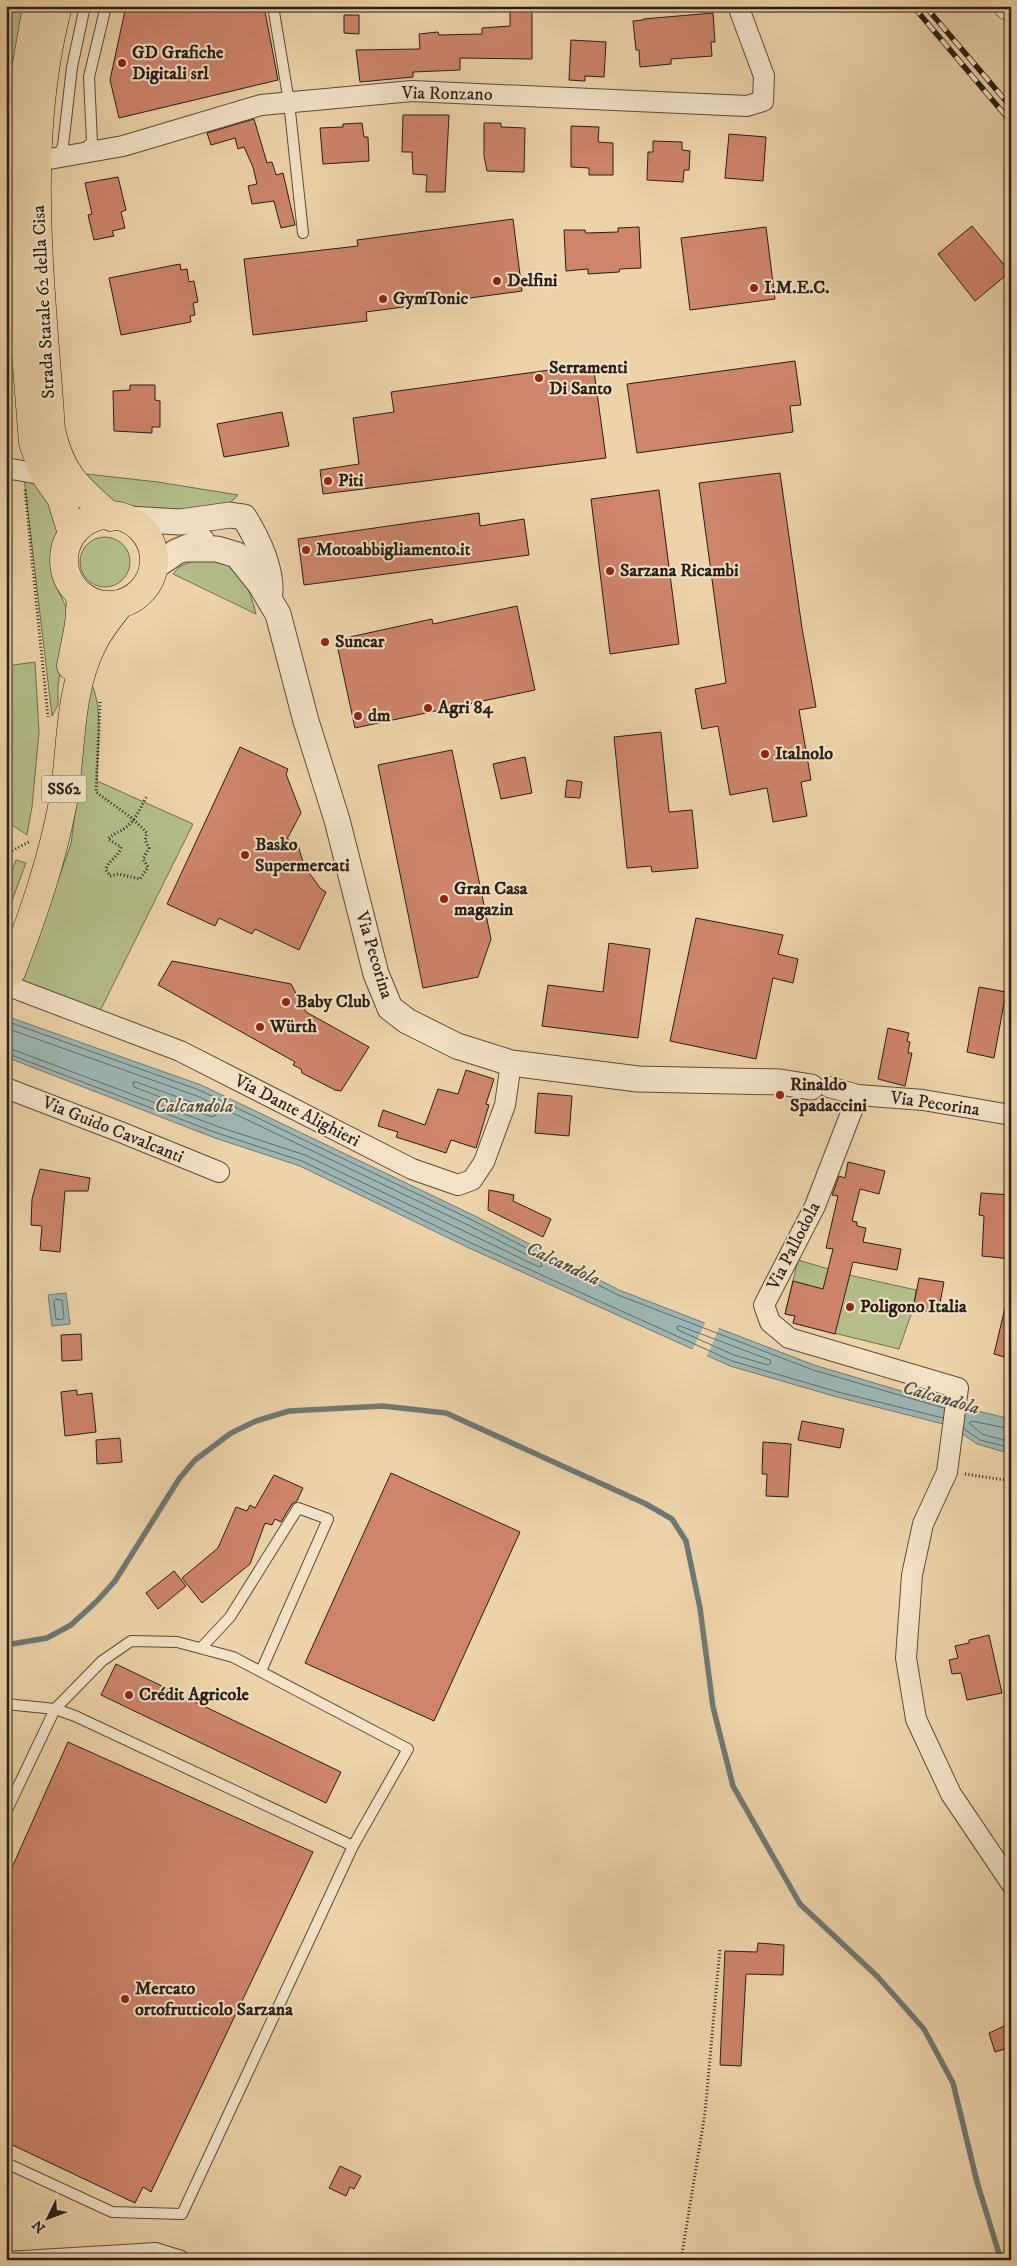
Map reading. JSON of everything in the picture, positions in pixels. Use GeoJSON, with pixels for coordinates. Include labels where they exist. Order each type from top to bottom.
{"type":"FeatureCollection","features":[{"type":"Feature","properties":{"kind":"main road","name":"Strada Statale 62 della Cisa"},"geometry":{"type":"LineString","coordinates":[[37,6],[18,115],[10,206],[35,481],[61,498],[72,533]]}},
{"type":"Feature","properties":{"kind":"main road","name":"Strada Statale 62 della Cisa"},"geometry":{"type":"LineString","coordinates":[[58,6],[52,30],[37,137],[46,160],[38,268],[51,430],[56,451],[73,482],[120,518],[142,530],[150,541],[154,554],[154,567]]}},
{"type":"Feature","properties":{"kind":"main road"},"geometry":{"type":"LineString","coordinates":[[120,518],[94,517],[72,533],[66,546],[64,566],[72,586],[82,596],[100,604],[120,604],[132,599],[142,591],[150,580],[154,567]]}},
{"type":"Feature","properties":{"kind":"main road","name":"SS62"},"geometry":{"type":"LineString","coordinates":[[6,949],[32,890],[42,857],[53,808],[62,713],[79,625],[82,596]]}},
{"type":"Feature","properties":{"kind":"main road","name":"SS62"},"geometry":{"type":"LineString","coordinates":[[6,976],[12,970],[40,897],[52,854],[63,801],[74,705],[81,674],[92,645],[120,604]]}},
{"type":"Feature","properties":{"kind":"street","name":"Via Ronzano"},"geometry":{"type":"LineString","coordinates":[[46,160],[122,146],[262,105],[412,91],[747,106],[763,101],[764,76],[738,6]]}},
{"type":"Feature","properties":{"kind":"street"},"geometry":{"type":"LineString","coordinates":[[6,144],[18,115]]}},
{"type":"Feature","properties":{"kind":"street"},"geometry":{"type":"LineString","coordinates":[[6,468],[35,481]]}},
{"type":"Feature","properties":{"kind":"street"},"geometry":{"type":"LineString","coordinates":[[120,518],[180,522],[230,515],[244,517]]}},
{"type":"Feature","properties":{"kind":"street","name":"Via Pecorina"},"geometry":{"type":"LineString","coordinates":[[154,567],[176,552],[187,549],[244,517],[252,530],[262,556],[270,582],[270,600]]}},
{"type":"Feature","properties":{"kind":"street","name":"Via Pecorina"},"geometry":{"type":"LineString","coordinates":[[187,549],[217,549],[237,555],[260,584],[278,614],[306,721],[337,820],[376,974],[390,1008],[407,1021],[457,1046],[511,1063],[638,1079],[780,1082],[820,1087],[858,1095],[923,1100],[1011,1115]]}},
{"type":"Feature","properties":{"kind":"street","name":"Via Dante Alighieri"},"geometry":{"type":"LineString","coordinates":[[6,985],[180,1051],[412,1169],[458,1185],[472,1180],[484,1162],[505,1105],[511,1063]]}},
{"type":"Feature","properties":{"kind":"street","name":"Via Guido Cavalcanti"},"geometry":{"type":"LineString","coordinates":[[6,1088],[123,1132],[219,1172]]}},
{"type":"Feature","properties":{"kind":"street","name":"Via Pallodola"},"geometry":{"type":"LineString","coordinates":[[858,1095],[815,1206],[764,1305],[770,1322],[789,1338],[957,1393],[947,1467]]}},
{"type":"Feature","properties":{"kind":"street"},"geometry":{"type":"LineString","coordinates":[[947,1467],[923,1524],[912,1575],[906,1658],[916,1719],[950,1794],[1011,1883]]}},
{"type":"Feature","properties":{"kind":"lane"},"geometry":{"type":"LineString","coordinates":[[46,160],[63,146],[72,67],[85,6]]}},
{"type":"Feature","properties":{"kind":"lane"},"geometry":{"type":"LineString","coordinates":[[76,155],[92,142],[89,76],[106,6]]}},
{"type":"Feature","properties":{"kind":"lane"},"geometry":{"type":"LineString","coordinates":[[272,6],[289,102],[303,232]]}},
{"type":"Feature","properties":{"kind":"lane"},"geometry":{"type":"LineString","coordinates":[[202,1648],[230,1617],[298,1508],[328,1519],[261,1672]]}},
{"type":"Feature","properties":{"kind":"lane"},"geometry":{"type":"LineString","coordinates":[[6,1812],[54,1709],[102,1661],[131,1641],[177,1642],[233,1657],[408,1749],[353,1846],[182,2214],[112,2212],[6,2163]]}},
{"type":"Feature","properties":{"kind":"lane"},"geometry":{"type":"LineString","coordinates":[[6,1704],[54,1709],[76,1716],[353,1846]]}},
{"type":"Feature","properties":{"kind":"lane"},"geometry":{"type":"LineString","coordinates":[[6,2257],[156,2248],[182,2256],[185,2260]]}},
{"type":"Feature","properties":{"kind":"path"},"geometry":{"type":"LineString","coordinates":[[35,481],[48,720]]}},
{"type":"Feature","properties":{"kind":"path"},"geometry":{"type":"LineString","coordinates":[[99,698],[96,792],[133,819],[147,833],[145,840],[149,848],[143,859],[148,867],[140,879],[118,874],[110,876],[106,866],[120,852],[121,847],[108,839],[114,833],[125,828],[133,819],[147,796]]}},
{"type":"Feature","properties":{"kind":"path"},"geometry":{"type":"LineString","coordinates":[[6,854],[29,843],[31,834]]}},
{"type":"Feature","properties":{"kind":"path"},"geometry":{"type":"LineString","coordinates":[[947,1467],[1011,1481]]}},
{"type":"Feature","properties":{"kind":"path"},"geometry":{"type":"LineString","coordinates":[[681,2260],[705,2113],[720,1948]]}},
{"type":"Feature","properties":{"kind":"green space"},"geometry":{"type":"Polygon","coordinates":[[[9,6],[26,6],[6,100],[6,22],[9,6]]]}},
{"type":"Feature","properties":{"kind":"green space"},"geometry":{"type":"Polygon","coordinates":[[[86,474],[158,482],[238,495],[227,506],[209,511],[130,511],[119,506],[86,481],[86,474]]]}},
{"type":"Feature","properties":{"kind":"green space"},"geometry":{"type":"Polygon","coordinates":[[[24,478],[38,482],[49,491],[59,533],[52,557],[52,571],[56,586],[68,611],[58,687],[58,705],[52,716],[24,478]]]}},
{"type":"Feature","properties":{"kind":"green space"},"geometry":{"type":"Polygon","coordinates":[[[100,537],[110,537],[123,544],[130,557],[130,567],[123,580],[110,587],[100,587],[91,583],[84,576],[80,567],[80,557],[84,548],[91,541],[100,537]]]}},
{"type":"Feature","properties":{"kind":"green space"},"geometry":{"type":"Polygon","coordinates":[[[198,559],[226,563],[233,567],[243,578],[256,614],[173,574],[179,567],[198,559]]]}},
{"type":"Feature","properties":{"kind":"green space"},"geometry":{"type":"Polygon","coordinates":[[[35,662],[39,732],[32,807],[27,835],[6,821],[6,666],[35,662]]]}},
{"type":"Feature","properties":{"kind":"green space"},"geometry":{"type":"Polygon","coordinates":[[[88,678],[97,700],[99,742],[97,781],[193,824],[100,1011],[21,981],[71,844],[81,766],[83,703],[88,678]]]}},
{"type":"Feature","properties":{"kind":"green space"},"geometry":{"type":"Polygon","coordinates":[[[16,860],[26,863],[6,917],[6,887],[16,860]]]}},
{"type":"Feature","properties":{"kind":"green space","name":"Poligono Italia"},"geometry":{"type":"Polygon","coordinates":[[[798,1260],[849,1275],[916,1290],[913,1309],[899,1349],[793,1323],[795,1316],[785,1314],[798,1260]]]}},
{"type":"Feature","properties":{"kind":"water","name":"Calcandola"},"geometry":{"type":"Polygon","coordinates":[[[6,1016],[201,1085],[473,1215],[619,1290],[814,1365],[935,1401],[1011,1419],[1011,1454],[977,1444],[951,1426],[837,1397],[730,1366],[469,1248],[300,1166],[215,1138],[6,1057],[6,1016]]]}},
{"type":"Feature","properties":{"kind":"water"},"geometry":{"type":"Polygon","coordinates":[[[66,1293],[70,1324],[52,1326],[48,1295],[66,1293]]]}},
{"type":"Feature","properties":{"kind":"pier"},"geometry":{"type":"Polygon","coordinates":[[[706,1321],[720,1326],[706,1358],[692,1351],[706,1321]]]}},
{"type":"Feature","properties":{"kind":"building"},"geometry":{"type":"Polygon","coordinates":[[[126,6],[264,6],[278,80],[119,118],[110,80],[126,6]]]}},
{"type":"Feature","properties":{"kind":"building"},"geometry":{"type":"Polygon","coordinates":[[[510,11],[532,11],[532,59],[460,58],[460,70],[413,72],[413,77],[360,82],[356,50],[420,49],[419,34],[438,32],[439,35],[482,34],[482,28],[510,26],[510,11]]]}},
{"type":"Feature","properties":{"kind":"building"},"geometry":{"type":"Polygon","coordinates":[[[713,13],[715,42],[711,42],[712,56],[671,59],[671,64],[640,67],[639,50],[636,50],[633,21],[713,13]]]}},
{"type":"Feature","properties":{"kind":"building"},"geometry":{"type":"Polygon","coordinates":[[[344,15],[359,15],[359,34],[344,33],[344,15]]]}},
{"type":"Feature","properties":{"kind":"building"},"geometry":{"type":"Polygon","coordinates":[[[571,40],[606,42],[604,77],[585,76],[585,81],[569,80],[571,40]]]}},
{"type":"Feature","properties":{"kind":"building"},"geometry":{"type":"Polygon","coordinates":[[[403,115],[449,115],[445,192],[426,192],[427,175],[413,174],[412,152],[402,152],[403,115]]]}},
{"type":"Feature","properties":{"kind":"building"},"geometry":{"type":"Polygon","coordinates":[[[254,119],[267,163],[272,162],[276,175],[283,173],[295,225],[281,228],[274,201],[252,204],[248,186],[257,184],[253,167],[244,147],[238,149],[235,138],[211,145],[207,133],[254,119]]]}},
{"type":"Feature","properties":{"kind":"building"},"geometry":{"type":"Polygon","coordinates":[[[362,123],[364,137],[368,137],[369,161],[323,164],[320,128],[343,127],[343,124],[362,123]]]}},
{"type":"Feature","properties":{"kind":"building"},"geometry":{"type":"Polygon","coordinates":[[[484,123],[501,123],[501,127],[525,128],[524,172],[487,171],[484,156],[484,123]]]}},
{"type":"Feature","properties":{"kind":"building"},"geometry":{"type":"Polygon","coordinates":[[[571,126],[599,127],[598,142],[613,143],[613,175],[589,175],[589,168],[571,167],[571,126]]]}},
{"type":"Feature","properties":{"kind":"building"},"geometry":{"type":"Polygon","coordinates":[[[729,134],[766,137],[763,181],[725,178],[729,134]]]}},
{"type":"Feature","properties":{"kind":"building"},"geometry":{"type":"Polygon","coordinates":[[[653,141],[682,142],[682,150],[690,151],[689,170],[684,170],[683,182],[647,180],[648,152],[653,152],[653,141]]]}},
{"type":"Feature","properties":{"kind":"building"},"geometry":{"type":"Polygon","coordinates":[[[118,177],[126,210],[121,212],[125,228],[112,231],[114,236],[94,240],[88,215],[92,214],[85,183],[118,177]]]}},
{"type":"Feature","properties":{"kind":"building"},"geometry":{"type":"Polygon","coordinates":[[[513,219],[522,291],[366,312],[367,321],[253,335],[244,259],[358,246],[357,240],[513,219]]]}},
{"type":"Feature","properties":{"kind":"building"},"geometry":{"type":"Polygon","coordinates":[[[972,226],[1010,272],[975,301],[938,254],[972,226]]]}},
{"type":"Feature","properties":{"kind":"building"},"geometry":{"type":"Polygon","coordinates":[[[639,227],[641,268],[588,274],[588,269],[566,271],[564,230],[585,230],[586,233],[618,232],[618,228],[639,227]]]}},
{"type":"Feature","properties":{"kind":"building"},"geometry":{"type":"Polygon","coordinates":[[[766,227],[775,299],[690,310],[681,238],[766,227]]]}},
{"type":"Feature","properties":{"kind":"building"},"geometry":{"type":"Polygon","coordinates":[[[180,264],[181,270],[187,269],[189,282],[194,281],[198,302],[193,303],[195,315],[190,316],[191,322],[121,335],[109,278],[180,264]]]}},
{"type":"Feature","properties":{"kind":"building"},"geometry":{"type":"Polygon","coordinates":[[[795,361],[801,405],[790,406],[793,432],[637,453],[627,384],[795,361]]]}},
{"type":"Feature","properties":{"kind":"building"},"geometry":{"type":"Polygon","coordinates":[[[593,364],[606,458],[323,494],[320,470],[359,464],[353,418],[394,412],[391,392],[593,364]]]}},
{"type":"Feature","properties":{"kind":"building"},"geometry":{"type":"Polygon","coordinates":[[[130,385],[155,385],[155,400],[160,401],[160,427],[152,427],[152,433],[114,431],[113,391],[130,390],[130,385]]]}},
{"type":"Feature","properties":{"kind":"building"},"geometry":{"type":"Polygon","coordinates":[[[282,412],[289,446],[224,457],[217,424],[282,412]]]}},
{"type":"Feature","properties":{"kind":"building"},"geometry":{"type":"Polygon","coordinates":[[[780,473],[802,628],[816,707],[799,710],[811,780],[801,782],[807,816],[773,822],[767,788],[730,795],[718,726],[702,729],[695,689],[726,683],[699,483],[780,473]]]}},
{"type":"Feature","properties":{"kind":"building"},"geometry":{"type":"Polygon","coordinates":[[[659,490],[679,644],[610,654],[591,499],[659,490]]]}},
{"type":"Feature","properties":{"kind":"building"},"geometry":{"type":"Polygon","coordinates":[[[479,513],[480,526],[524,519],[529,555],[304,585],[298,539],[479,513]]]}},
{"type":"Feature","properties":{"kind":"building"},"geometry":{"type":"Polygon","coordinates":[[[517,606],[535,690],[355,728],[336,640],[432,619],[433,624],[517,606]]]}},
{"type":"Feature","properties":{"kind":"building"},"geometry":{"type":"Polygon","coordinates":[[[661,732],[669,812],[692,810],[698,868],[652,872],[651,866],[627,868],[614,737],[661,732]]]}},
{"type":"Feature","properties":{"kind":"building","name":"Basko Supermercati"},"geometry":{"type":"Polygon","coordinates":[[[240,747],[288,769],[286,774],[301,813],[287,839],[298,845],[304,866],[321,889],[326,892],[299,950],[255,929],[252,934],[219,918],[215,926],[167,904],[240,747]]]}},
{"type":"Feature","properties":{"kind":"building","name":"Gran Casa magazin"},"geometry":{"type":"Polygon","coordinates":[[[452,750],[491,939],[478,977],[423,988],[378,765],[452,750]]]}},
{"type":"Feature","properties":{"kind":"building"},"geometry":{"type":"Polygon","coordinates":[[[525,757],[532,793],[501,799],[493,764],[525,757]]]}},
{"type":"Feature","properties":{"kind":"building"},"geometry":{"type":"Polygon","coordinates":[[[567,780],[582,782],[580,798],[565,797],[567,780]]]}},
{"type":"Feature","properties":{"kind":"building"},"geometry":{"type":"Polygon","coordinates":[[[696,918],[783,935],[778,954],[798,959],[793,983],[773,978],[756,1059],[670,1041],[696,918]]]}},
{"type":"Feature","properties":{"kind":"building"},"geometry":{"type":"Polygon","coordinates":[[[609,943],[650,949],[638,1038],[542,1026],[548,985],[603,992],[609,943]]]}},
{"type":"Feature","properties":{"kind":"building","name":"Würth"},"geometry":{"type":"Polygon","coordinates":[[[172,961],[291,984],[306,1012],[369,1047],[341,1091],[335,1090],[302,1073],[301,1069],[293,1065],[295,1062],[158,985],[172,961]]]}},
{"type":"Feature","properties":{"kind":"building"},"geometry":{"type":"Polygon","coordinates":[[[979,987],[1006,992],[994,1058],[967,1052],[979,987]]]}},
{"type":"Feature","properties":{"kind":"building"},"geometry":{"type":"Polygon","coordinates":[[[888,1028],[909,1033],[907,1041],[910,1042],[908,1053],[912,1053],[905,1086],[878,1079],[888,1028]]]}},
{"type":"Feature","properties":{"kind":"building"},"geometry":{"type":"Polygon","coordinates":[[[466,1070],[494,1079],[486,1104],[489,1105],[476,1148],[451,1140],[446,1153],[396,1137],[398,1132],[378,1126],[383,1110],[425,1125],[438,1089],[458,1094],[466,1070]]]}},
{"type":"Feature","properties":{"kind":"building"},"geometry":{"type":"Polygon","coordinates":[[[538,1093],[572,1096],[569,1136],[535,1133],[538,1093]]]}},
{"type":"Feature","properties":{"kind":"building"},"geometry":{"type":"Polygon","coordinates":[[[848,1162],[885,1171],[879,1194],[860,1189],[852,1221],[857,1222],[857,1226],[866,1228],[863,1242],[901,1249],[897,1270],[853,1262],[835,1334],[793,1323],[795,1316],[785,1314],[793,1281],[823,1289],[833,1249],[826,1248],[838,1196],[832,1195],[839,1176],[845,1178],[848,1162]]]}},
{"type":"Feature","properties":{"kind":"building"},"geometry":{"type":"Polygon","coordinates":[[[40,1169],[90,1178],[88,1191],[65,1191],[60,1252],[40,1250],[42,1226],[31,1225],[32,1199],[40,1169]]]}},
{"type":"Feature","properties":{"kind":"building"},"geometry":{"type":"Polygon","coordinates":[[[489,1190],[514,1195],[513,1201],[551,1219],[543,1237],[488,1210],[489,1190]]]}},
{"type":"Feature","properties":{"kind":"building"},"geometry":{"type":"Polygon","coordinates":[[[981,1193],[1011,1195],[1011,1259],[982,1256],[984,1216],[979,1215],[981,1193]]]}},
{"type":"Feature","properties":{"kind":"building"},"geometry":{"type":"Polygon","coordinates":[[[919,1278],[944,1282],[938,1313],[913,1309],[919,1278]]]}},
{"type":"Feature","properties":{"kind":"building"},"geometry":{"type":"Polygon","coordinates":[[[1005,1308],[1011,1309],[1011,1359],[994,1354],[1005,1308]]]}},
{"type":"Feature","properties":{"kind":"building"},"geometry":{"type":"Polygon","coordinates":[[[81,1334],[82,1360],[62,1361],[61,1335],[81,1334]]]}},
{"type":"Feature","properties":{"kind":"building"},"geometry":{"type":"Polygon","coordinates":[[[77,1390],[77,1395],[92,1393],[96,1432],[65,1436],[61,1392],[77,1390]]]}},
{"type":"Feature","properties":{"kind":"building"},"geometry":{"type":"Polygon","coordinates":[[[802,1421],[844,1429],[840,1448],[798,1440],[802,1421]]]}},
{"type":"Feature","properties":{"kind":"building"},"geometry":{"type":"Polygon","coordinates":[[[120,1438],[122,1462],[97,1464],[96,1440],[120,1438]]]}},
{"type":"Feature","properties":{"kind":"building"},"geometry":{"type":"Polygon","coordinates":[[[763,1442],[791,1444],[788,1497],[766,1496],[767,1474],[762,1474],[763,1442]]]}},
{"type":"Feature","properties":{"kind":"building"},"geometry":{"type":"Polygon","coordinates":[[[391,1473],[520,1532],[434,1721],[305,1663],[391,1473]]]}},
{"type":"Feature","properties":{"kind":"building"},"geometry":{"type":"Polygon","coordinates":[[[274,1475],[303,1488],[297,1501],[292,1504],[281,1522],[275,1519],[272,1525],[265,1523],[250,1564],[202,1603],[182,1578],[218,1548],[236,1507],[247,1511],[250,1505],[255,1508],[274,1475]]]}},
{"type":"Feature","properties":{"kind":"building"},"geometry":{"type":"Polygon","coordinates":[[[174,1571],[186,1586],[158,1609],[146,1593],[174,1571]]]}},
{"type":"Feature","properties":{"kind":"building"},"geometry":{"type":"Polygon","coordinates":[[[989,1635],[1002,1693],[967,1700],[961,1673],[952,1674],[949,1660],[958,1658],[955,1646],[989,1635]]]}},
{"type":"Feature","properties":{"kind":"building"},"geometry":{"type":"Polygon","coordinates":[[[116,1664],[341,1772],[326,1803],[101,1695],[116,1664]]]}},
{"type":"Feature","properties":{"kind":"building","name":"Mercato ortofrutticolo Sarzana"},"geometry":{"type":"Polygon","coordinates":[[[68,1742],[313,1852],[151,2192],[143,2187],[135,2203],[6,2142],[6,1881],[68,1742]]]}},
{"type":"Feature","properties":{"kind":"building"},"geometry":{"type":"Polygon","coordinates":[[[758,1943],[784,1945],[783,1975],[746,1974],[741,2066],[720,2065],[725,1951],[757,1952],[758,1943]]]}},
{"type":"Feature","properties":{"kind":"building"},"geometry":{"type":"Polygon","coordinates":[[[1011,2023],[1011,2047],[995,2052],[989,2033],[1011,2023]]]}},
{"type":"Feature","properties":{"kind":"building"},"geometry":{"type":"Polygon","coordinates":[[[340,2166],[361,2176],[354,2189],[350,2187],[346,2196],[329,2188],[340,2166]]]}},
{"type":"Feature","properties":{"kind":"waterway"},"geometry":{"type":"LineString","coordinates":[[6,1645],[47,1638],[71,1625],[115,1581],[179,1479],[195,1460],[231,1433],[256,1421],[289,1411],[383,1406],[446,1413],[646,1504],[672,1519],[686,1541],[700,1608],[713,1707],[733,1786],[800,1904],[878,1977],[924,2029],[953,2083],[977,2182],[1001,2260]]}},
{"type":"Feature","properties":{"kind":"railway"},"geometry":{"type":"LineString","coordinates":[[913,6],[1011,122]]}},
{"type":"Feature","properties":{"kind":"railway"},"geometry":{"type":"LineString","coordinates":[[925,6],[1011,107]]}},
{"type":"Feature","properties":{"kind":"place","name":"GD Grafiche Digitali srl"},"geometry":{"type":"Point","coordinates":[122,63]}},
{"type":"Feature","properties":{"kind":"place","name":"Delfini"},"geometry":{"type":"Point","coordinates":[497,281]}},
{"type":"Feature","properties":{"kind":"place","name":"I.M.E.C."},"geometry":{"type":"Point","coordinates":[754,288]}},
{"type":"Feature","properties":{"kind":"place","name":"GymTonic"},"geometry":{"type":"Point","coordinates":[383,299]}},
{"type":"Feature","properties":{"kind":"place","name":"Serramenti Di Santo"},"geometry":{"type":"Point","coordinates":[539,378]}},
{"type":"Feature","properties":{"kind":"place","name":"Piti"},"geometry":{"type":"Point","coordinates":[328,481]}},
{"type":"Feature","properties":{"kind":"place","name":"Motoabbigliamento.it"},"geometry":{"type":"Point","coordinates":[306,550]}},
{"type":"Feature","properties":{"kind":"place","name":"Sarzana Ricambi"},"geometry":{"type":"Point","coordinates":[610,571]}},
{"type":"Feature","properties":{"kind":"place","name":"Suncar"},"geometry":{"type":"Point","coordinates":[325,642]}},
{"type":"Feature","properties":{"kind":"place","name":"Agri 84"},"geometry":{"type":"Point","coordinates":[428,708]}},
{"type":"Feature","properties":{"kind":"place","name":"dm"},"geometry":{"type":"Point","coordinates":[358,716]}},
{"type":"Feature","properties":{"kind":"place","name":"Italnolo"},"geometry":{"type":"Point","coordinates":[765,754]}},
{"type":"Feature","properties":{"kind":"place","name":"Basko Supermercati"},"geometry":{"type":"Point","coordinates":[245,855]}},
{"type":"Feature","properties":{"kind":"place","name":"Gran Casa magazin"},"geometry":{"type":"Point","coordinates":[444,899]}},
{"type":"Feature","properties":{"kind":"place","name":"Baby Club"},"geometry":{"type":"Point","coordinates":[286,1002]}},
{"type":"Feature","properties":{"kind":"place","name":"Würth"},"geometry":{"type":"Point","coordinates":[260,1027]}},
{"type":"Feature","properties":{"kind":"place","name":"Rinaldo Spadaccini"},"geometry":{"type":"Point","coordinates":[780,1095]}},
{"type":"Feature","properties":{"kind":"place","name":"Poligono Italia"},"geometry":{"type":"Point","coordinates":[850,1307]}},
{"type":"Feature","properties":{"kind":"place","name":"Crédit Agricole"},"geometry":{"type":"Point","coordinates":[129,1695]}},
{"type":"Feature","properties":{"kind":"place","name":"Mercato ortofrutticolo Sarzana"},"geometry":{"type":"Point","coordinates":[125,1999]}}]}
